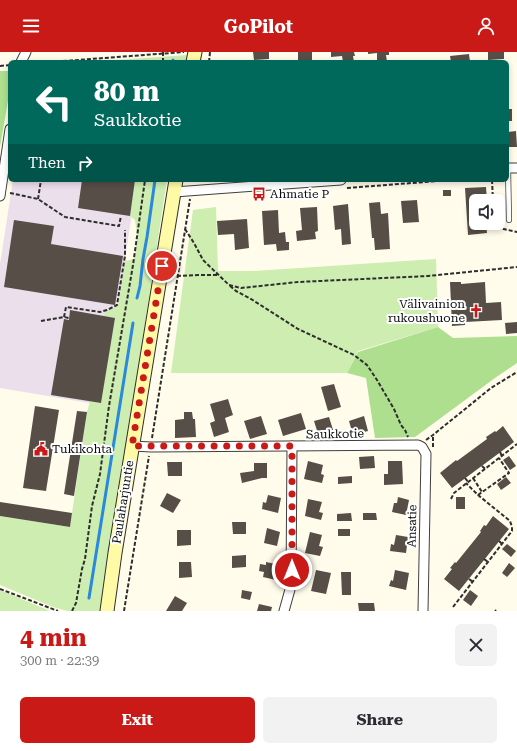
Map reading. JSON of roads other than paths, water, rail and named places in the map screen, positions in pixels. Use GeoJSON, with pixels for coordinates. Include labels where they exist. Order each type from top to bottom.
{"type":"FeatureCollection","features":[{"type":"Feature","properties":{"kind":"street"},"geometry":{"type":"LineString","coordinates":[[0,194],[8,142]]}},
{"type":"Feature","properties":{"kind":"street"},"geometry":{"type":"LineString","coordinates":[[176,186],[192,190],[311,182]]}},
{"type":"Feature","properties":{"kind":"street","name":"Paulaharjuntie"},"geometry":{"type":"LineString","coordinates":[[107,611],[132,446],[176,186]]}},
{"type":"Feature","properties":{"kind":"street","name":"Saukkotie"},"geometry":{"type":"LineString","coordinates":[[132,446],[414,445]]}},
{"type":"Feature","properties":{"kind":"street","name":"Ansatie"},"geometry":{"type":"LineString","coordinates":[[414,445],[422,447],[426,454],[423,611]]}},
{"type":"Feature","properties":{"kind":"street"},"geometry":{"type":"LineString","coordinates":[[284,611],[291,586],[292,446]]}},
{"type":"Feature","properties":{"kind":"lane"},"geometry":{"type":"LineString","coordinates":[[509,220],[511,168]]}},
{"type":"Feature","properties":{"kind":"waterway"},"geometry":{"type":"LineString","coordinates":[[137,298],[155,182]]}},
{"type":"Feature","properties":{"kind":"waterway"},"geometry":{"type":"LineString","coordinates":[[89,598],[133,323]]}},
{"type":"Feature","properties":{"kind":"place","name":"Ahmatie P"},"geometry":{"type":"Point","coordinates":[259,194]}},
{"type":"Feature","properties":{"kind":"place","name":"Välivainion rukoushuone"},"geometry":{"type":"Point","coordinates":[476,311]}},
{"type":"Feature","properties":{"kind":"place","name":"Tukikohta"},"geometry":{"type":"Point","coordinates":[41,449]}}]}
